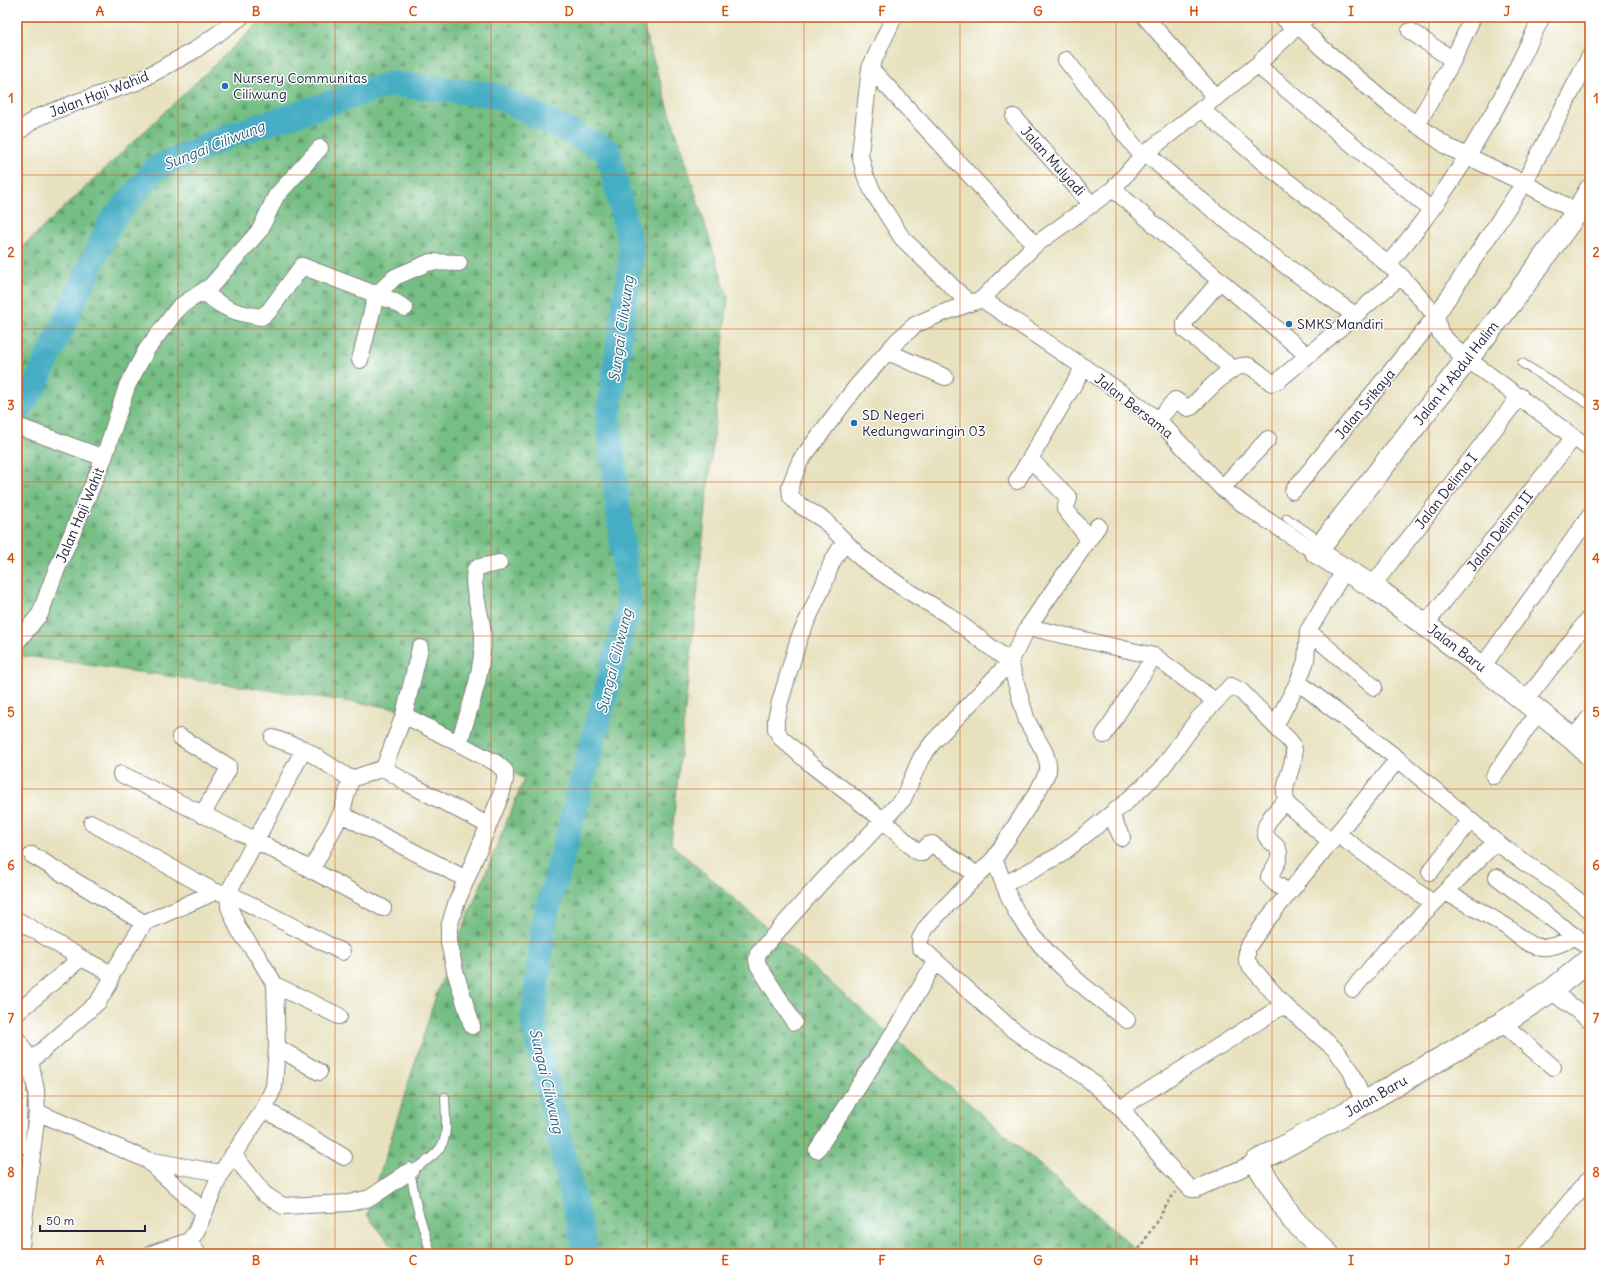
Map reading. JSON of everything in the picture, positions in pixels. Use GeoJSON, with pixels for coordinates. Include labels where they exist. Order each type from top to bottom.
{"type":"FeatureCollection","features":[{"type":"Feature","properties":{"kind":"street","name":"Jalan Haji Wahid"},"geometry":{"type":"LineString","coordinates":[[17,133],[36,118],[80,100],[138,82],[195,50],[241,17]]}},
{"type":"Feature","properties":{"kind":"street","name":"Jalan Bersama"},"geometry":{"type":"LineString","coordinates":[[894,17],[870,68],[860,154],[865,175],[873,192],[902,238],[976,301],[1084,367],[1158,420],[1222,488],[1247,507],[1319,547]]}},
{"type":"Feature","properties":{"kind":"street"},"geometry":{"type":"LineString","coordinates":[[1284,17],[1299,24],[1322,48],[1392,107],[1448,148],[1524,183],[1577,212]]}},
{"type":"Feature","properties":{"kind":"street"},"geometry":{"type":"LineString","coordinates":[[1417,125],[1453,60],[1473,17]]}},
{"type":"Feature","properties":{"kind":"street"},"geometry":{"type":"LineString","coordinates":[[1387,265],[1415,233],[1430,209],[1450,183],[1502,96],[1542,17]]}},
{"type":"Feature","properties":{"kind":"street"},"geometry":{"type":"LineString","coordinates":[[1146,18],[1216,98]]}},
{"type":"Feature","properties":{"kind":"street"},"geometry":{"type":"LineString","coordinates":[[1299,24],[1256,65],[1144,154],[1114,189],[1035,244],[976,301],[915,325],[856,387],[800,460],[790,486],[791,497],[798,504],[824,520],[862,559],[904,589],[948,615],[1010,662],[1027,722],[1045,752],[1048,771],[1038,791],[994,859],[944,908],[926,928],[920,939],[920,947],[935,962],[1009,1026],[1044,1052],[1069,1065],[1121,1108],[1164,1161],[1191,1189],[1196,1189],[1256,1162],[1292,1220],[1328,1254]]}},
{"type":"Feature","properties":{"kind":"street"},"geometry":{"type":"LineString","coordinates":[[1410,31],[1453,60]]}},
{"type":"Feature","properties":{"kind":"street","name":"Jalan Srikaya"},"geometry":{"type":"LineString","coordinates":[[1293,491],[1436,316],[1524,183],[1590,56]]}},
{"type":"Feature","properties":{"kind":"street"},"geometry":{"type":"LineString","coordinates":[[1066,60],[1144,154],[1277,260],[1355,316]]}},
{"type":"Feature","properties":{"kind":"street"},"geometry":{"type":"LineString","coordinates":[[1256,65],[1430,209]]}},
{"type":"Feature","properties":{"kind":"street"},"geometry":{"type":"LineString","coordinates":[[870,68],[1035,244]]}},
{"type":"Feature","properties":{"kind":"street"},"geometry":{"type":"LineString","coordinates":[[1201,109],[1401,276],[1436,316],[1440,333],[1468,359],[1590,448]]}},
{"type":"Feature","properties":{"kind":"street","name":"Jalan Mulyadi"},"geometry":{"type":"LineString","coordinates":[[1014,117],[1092,205]]}},
{"type":"Feature","properties":{"kind":"street"},"geometry":{"type":"LineString","coordinates":[[104,458],[127,386],[147,349],[179,307],[211,286],[260,230],[276,196],[320,148]]}},
{"type":"Feature","properties":{"kind":"street"},"geometry":{"type":"LineString","coordinates":[[1114,189],[1307,354]]}},
{"type":"Feature","properties":{"kind":"street","name":"Jalan H Abdul Halim"},"geometry":{"type":"LineString","coordinates":[[1319,547],[1468,359],[1539,266],[1577,212],[1590,190]]}},
{"type":"Feature","properties":{"kind":"street"},"geometry":{"type":"LineString","coordinates":[[360,360],[376,295],[395,277],[430,262],[459,263]]}},
{"type":"Feature","properties":{"kind":"street"},"geometry":{"type":"LineString","coordinates":[[204,291],[216,303],[226,309],[261,317],[269,311],[302,266],[393,301],[405,308]]}},
{"type":"Feature","properties":{"kind":"street"},"geometry":{"type":"LineString","coordinates":[[1158,420],[1175,400],[1188,408],[1191,407],[1233,368],[1240,365],[1250,366],[1272,383],[1275,382],[1401,276]]}},
{"type":"Feature","properties":{"kind":"street"},"geometry":{"type":"LineString","coordinates":[[1220,281],[1188,318],[1185,324],[1185,330],[1233,368]]}},
{"type":"Feature","properties":{"kind":"street"},"geometry":{"type":"LineString","coordinates":[[888,352],[944,377]]}},
{"type":"Feature","properties":{"kind":"street"},"geometry":{"type":"LineString","coordinates":[[1017,481],[1031,460],[1056,411],[1084,367]]}},
{"type":"Feature","properties":{"kind":"street","name":"Jalan Delima I"},"geometry":{"type":"LineString","coordinates":[[1372,586],[1520,396]]}},
{"type":"Feature","properties":{"kind":"street","name":"Jalan Haji Wahit"},"geometry":{"type":"LineString","coordinates":[[17,642],[40,614],[54,576],[104,458],[23,428]]}},
{"type":"Feature","properties":{"kind":"street","name":"Jalan Delima II"},"geometry":{"type":"LineString","coordinates":[[1425,625],[1574,437]]}},
{"type":"Feature","properties":{"kind":"street"},"geometry":{"type":"LineString","coordinates":[[1222,488],[1268,439]]}},
{"type":"Feature","properties":{"kind":"street"},"geometry":{"type":"LineString","coordinates":[[794,1022],[758,965],[756,959],[758,954],[827,876],[903,799],[921,758],[933,742],[1010,662],[1028,628],[1094,532],[1065,509],[1069,498],[1031,460]]}},
{"type":"Feature","properties":{"kind":"street"},"geometry":{"type":"LineString","coordinates":[[1482,667],[1590,516]]}},
{"type":"Feature","properties":{"kind":"street"},"geometry":{"type":"LineString","coordinates":[[845,541],[832,562],[824,584],[799,638],[780,702],[776,719],[776,729],[782,738],[813,766],[883,820],[896,834],[920,853],[922,853],[928,845],[932,844],[977,875]]}},
{"type":"Feature","properties":{"kind":"street","name":"Jalan Baru"},"geometry":{"type":"LineString","coordinates":[[1319,547],[1346,570],[1372,586],[1482,667],[1573,739],[1590,755]]}},
{"type":"Feature","properties":{"kind":"street"},"geometry":{"type":"LineString","coordinates":[[459,743],[477,684],[482,657],[482,616],[476,594],[474,575],[475,570],[479,567],[499,563]]}},
{"type":"Feature","properties":{"kind":"street"},"geometry":{"type":"LineString","coordinates":[[1274,726],[1298,682],[1306,661],[1308,631],[1346,570]]}},
{"type":"Feature","properties":{"kind":"street"},"geometry":{"type":"LineString","coordinates":[[1494,776],[1532,706],[1590,618]]}},
{"type":"Feature","properties":{"kind":"street"},"geometry":{"type":"LineString","coordinates":[[1028,628],[1154,656],[1215,701]]}},
{"type":"Feature","properties":{"kind":"street"},"geometry":{"type":"LineString","coordinates":[[1308,631],[1374,686]]}},
{"type":"Feature","properties":{"kind":"street"},"geometry":{"type":"LineString","coordinates":[[384,768],[404,715],[420,648]]}},
{"type":"Feature","properties":{"kind":"street"},"geometry":{"type":"LineString","coordinates":[[1104,735],[1154,656]]}},
{"type":"Feature","properties":{"kind":"street"},"geometry":{"type":"LineString","coordinates":[[1298,682],[1398,759],[1496,842],[1557,884],[1590,910]]}},
{"type":"Feature","properties":{"kind":"street"},"geometry":{"type":"LineString","coordinates":[[1005,884],[1051,861],[1111,815],[1159,772],[1198,719],[1231,686],[1241,692],[1293,745],[1294,755],[1286,782],[1286,801],[1288,805],[1334,838],[1434,903]]}},
{"type":"Feature","properties":{"kind":"street"},"geometry":{"type":"LineString","coordinates":[[404,715],[496,763],[505,771],[506,780],[501,794],[466,879],[449,927],[449,942],[455,971],[472,1026]]}},
{"type":"Feature","properties":{"kind":"street"},"geometry":{"type":"LineString","coordinates":[[1573,739],[1590,717]]}},
{"type":"Feature","properties":{"kind":"street"},"geometry":{"type":"LineString","coordinates":[[180,737],[228,766],[228,770],[202,815]]}},
{"type":"Feature","properties":{"kind":"street"},"geometry":{"type":"LineString","coordinates":[[273,738],[304,749],[351,779]]}},
{"type":"Feature","properties":{"kind":"street"},"geometry":{"type":"LineString","coordinates":[[17,1073],[30,1060],[98,1002],[109,984],[112,974],[144,923],[222,893],[257,841],[304,749]]}},
{"type":"Feature","properties":{"kind":"street"},"geometry":{"type":"LineString","coordinates":[[1364,1103],[1351,1071],[1336,1050],[1284,1005],[1247,962],[1247,948],[1254,936],[1398,759]]}},
{"type":"Feature","properties":{"kind":"street"},"geometry":{"type":"LineString","coordinates":[[384,768],[408,783],[488,825]]}},
{"type":"Feature","properties":{"kind":"street"},"geometry":{"type":"LineString","coordinates":[[351,779],[384,768]]}},
{"type":"Feature","properties":{"kind":"street"},"geometry":{"type":"LineString","coordinates":[[121,774],[257,841],[383,908]]}},
{"type":"Feature","properties":{"kind":"street"},"geometry":{"type":"LineString","coordinates":[[311,871],[341,814],[351,779]]}},
{"type":"Feature","properties":{"kind":"street"},"geometry":{"type":"LineString","coordinates":[[1286,801],[1274,813],[1265,828],[1267,838],[1278,847],[1280,856],[1269,877],[1276,884],[1290,893]]}},
{"type":"Feature","properties":{"kind":"street"},"geometry":{"type":"LineString","coordinates":[[341,814],[466,879]]}},
{"type":"Feature","properties":{"kind":"street"},"geometry":{"type":"LineString","coordinates":[[1111,815],[1122,838]]}},
{"type":"Feature","properties":{"kind":"street"},"geometry":{"type":"LineString","coordinates":[[1430,872],[1470,821]]}},
{"type":"Feature","properties":{"kind":"street"},"geometry":{"type":"LineString","coordinates":[[92,823],[222,893],[342,952]]}},
{"type":"Feature","properties":{"kind":"street"},"geometry":{"type":"LineString","coordinates":[[1353,989],[1386,950],[1496,842]]}},
{"type":"Feature","properties":{"kind":"street"},"geometry":{"type":"LineString","coordinates":[[32,855],[144,923]]}},
{"type":"Feature","properties":{"kind":"street"},"geometry":{"type":"LineString","coordinates":[[994,859],[1019,917],[1049,954],[1064,970],[1127,1020]]}},
{"type":"Feature","properties":{"kind":"street"},"geometry":{"type":"LineString","coordinates":[[1497,877],[1590,948]]}},
{"type":"Feature","properties":{"kind":"street"},"geometry":{"type":"LineString","coordinates":[[1445,892],[1465,901],[1511,930],[1524,941],[1535,946],[1558,946],[1576,936]]}},
{"type":"Feature","properties":{"kind":"street"},"geometry":{"type":"LineString","coordinates":[[151,1254],[193,1246],[196,1232],[221,1173],[264,1109],[274,1087],[276,1047],[275,985],[257,955],[239,930],[222,893]]}},
{"type":"Feature","properties":{"kind":"street"},"geometry":{"type":"LineString","coordinates":[[17,920],[81,958],[112,974]]}},
{"type":"Feature","properties":{"kind":"street"},"geometry":{"type":"LineString","coordinates":[[17,1013],[81,958]]}},
{"type":"Feature","properties":{"kind":"street","name":"Jalan Baru"},"geometry":{"type":"LineString","coordinates":[[1256,1162],[1364,1103],[1502,1023],[1551,991],[1590,959]]}},
{"type":"Feature","properties":{"kind":"street"},"geometry":{"type":"LineString","coordinates":[[817,1150],[901,1021],[935,962]]}},
{"type":"Feature","properties":{"kind":"street"},"geometry":{"type":"LineString","coordinates":[[275,985],[339,1016]]}},
{"type":"Feature","properties":{"kind":"street"},"geometry":{"type":"LineString","coordinates":[[1551,991],[1590,1020]]}},
{"type":"Feature","properties":{"kind":"street"},"geometry":{"type":"LineString","coordinates":[[1121,1108],[1284,1005]]}},
{"type":"Feature","properties":{"kind":"street"},"geometry":{"type":"LineString","coordinates":[[1502,1023],[1553,1067]]}},
{"type":"Feature","properties":{"kind":"street"},"geometry":{"type":"LineString","coordinates":[[17,1039],[30,1060],[36,1090],[37,1112],[20,1254]]}},
{"type":"Feature","properties":{"kind":"street"},"geometry":{"type":"LineString","coordinates":[[276,1047],[319,1072]]}},
{"type":"Feature","properties":{"kind":"street"},"geometry":{"type":"LineString","coordinates":[[17,1079],[19,1097],[17,1149]]}},
{"type":"Feature","properties":{"kind":"street"},"geometry":{"type":"LineString","coordinates":[[264,1109],[344,1157]]}},
{"type":"Feature","properties":{"kind":"street"},"geometry":{"type":"LineString","coordinates":[[37,1112],[147,1160],[215,1172]]}},
{"type":"Feature","properties":{"kind":"street"},"geometry":{"type":"LineString","coordinates":[[234,1154],[264,1194],[283,1206],[349,1203],[370,1198],[410,1171]]}},
{"type":"Feature","properties":{"kind":"street"},"geometry":{"type":"LineString","coordinates":[[147,1160],[201,1209]]}},
{"type":"Feature","properties":{"kind":"street"},"geometry":{"type":"LineString","coordinates":[[1525,1254],[1590,1178]]}},
{"type":"Feature","properties":{"kind":"lane"},"geometry":{"type":"LineString","coordinates":[[1522,363],[1590,404]]}},
{"type":"Feature","properties":{"kind":"lane"},"geometry":{"type":"LineString","coordinates":[[1287,518],[1319,547]]}},
{"type":"Feature","properties":{"kind":"lane"},"geometry":{"type":"LineString","coordinates":[[431,1254],[410,1171],[431,1158],[444,1144],[446,1124],[445,1097]]}},
{"type":"Feature","properties":{"kind":"path"},"geometry":{"type":"LineString","coordinates":[[1136,1254],[1182,1180]]}},
{"type":"Feature","properties":{"kind":"green space"},"geometry":{"type":"Polygon","coordinates":[[[265,17],[640,17],[728,298],[671,844],[1142,1254],[398,1254],[367,1215],[437,992],[524,779],[403,709],[17,655],[17,252],[265,17]]]}},
{"type":"Feature","properties":{"kind":"waterway","name":"Sungai Ciliwung"},"geometry":{"type":"LineString","coordinates":[[17,412],[36,384],[110,223],[155,169],[231,135],[390,84],[495,95],[608,151],[632,252],[608,418],[629,605],[543,927],[533,1022],[586,1254]]}},
{"type":"Feature","properties":{"kind":"place","name":"Nursery Communitas Ciliwung"},"geometry":{"type":"Point","coordinates":[225,86]}},
{"type":"Feature","properties":{"kind":"place","name":"SMKS Mandiri"},"geometry":{"type":"Point","coordinates":[1289,324]}},
{"type":"Feature","properties":{"kind":"place","name":"SD Negeri Kedungwaringin 03"},"geometry":{"type":"Point","coordinates":[854,423]}}]}
